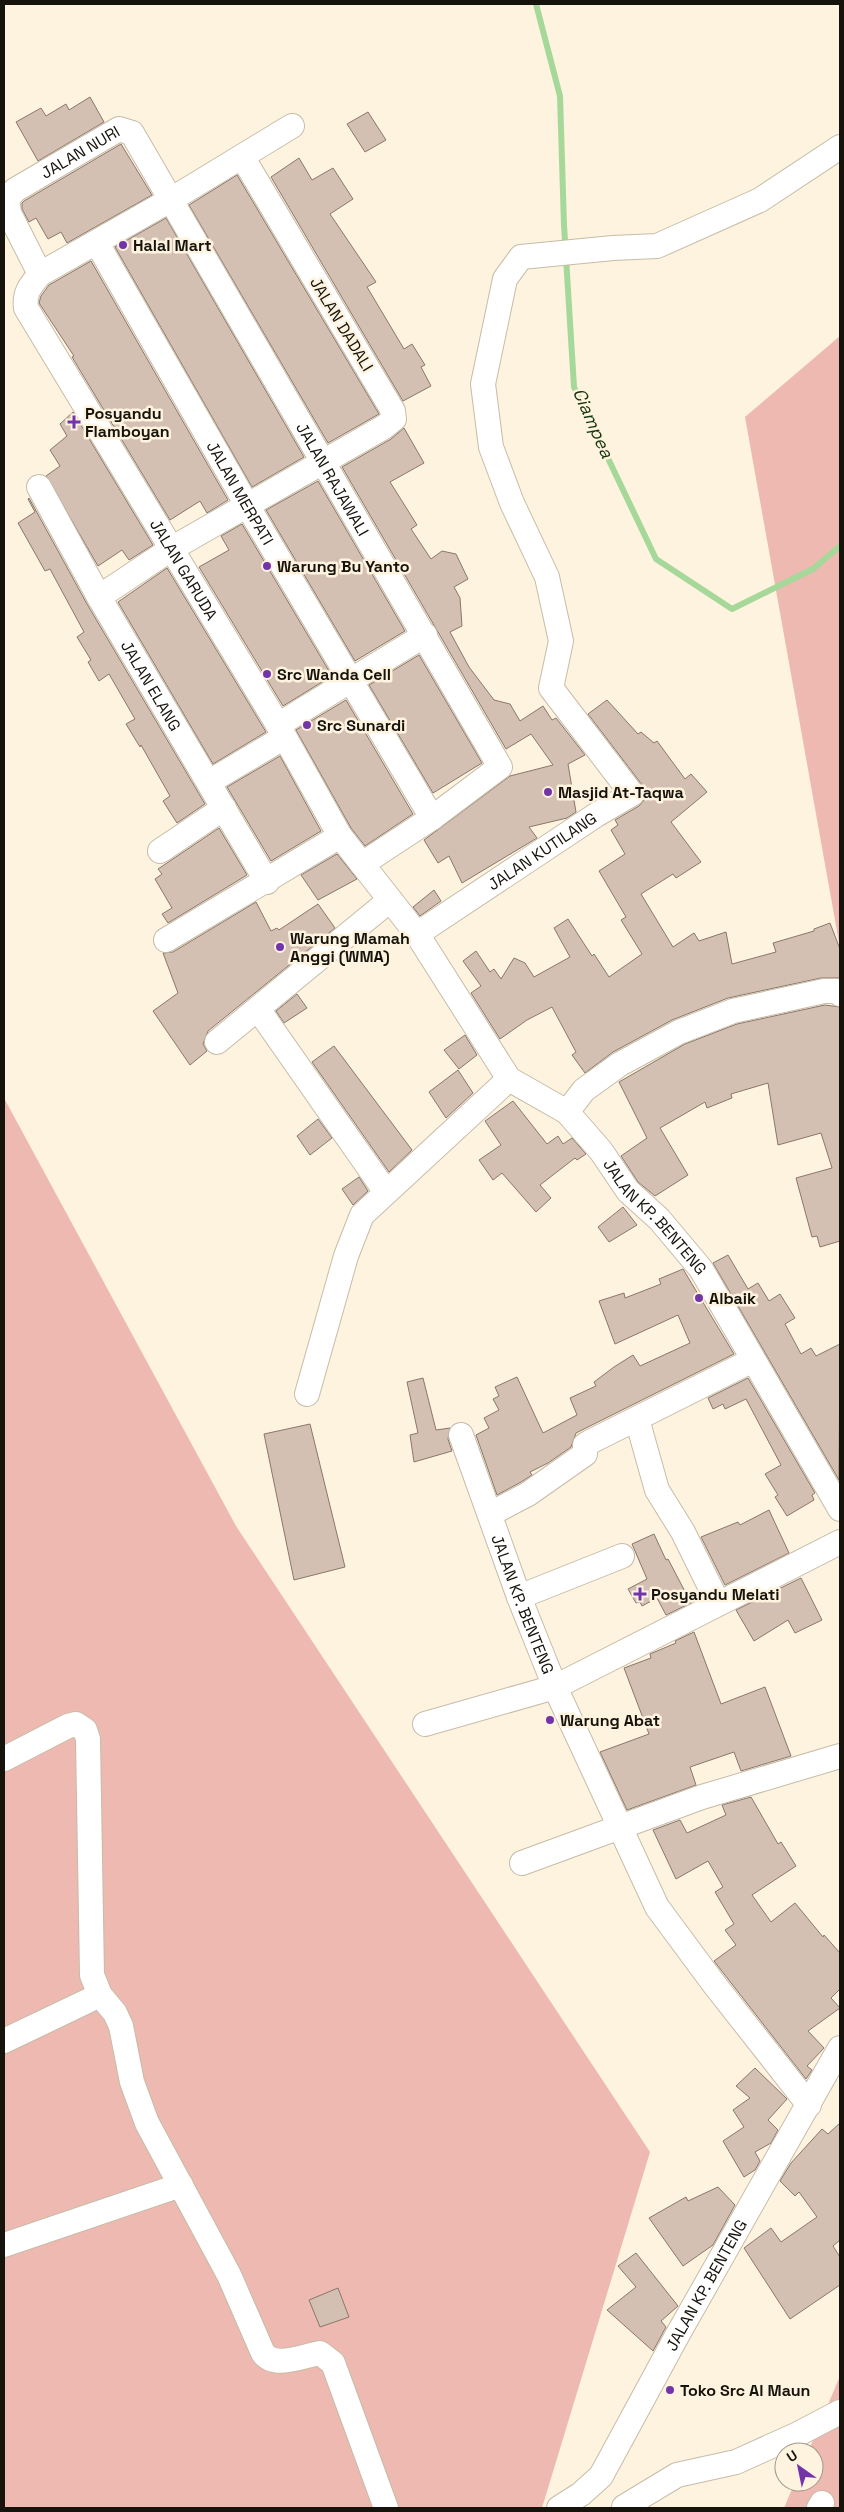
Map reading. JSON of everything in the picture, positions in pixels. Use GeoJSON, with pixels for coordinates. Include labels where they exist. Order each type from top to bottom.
{"type":"FeatureCollection","features":[{"type":"Feature","properties":{"kind":"street"},"geometry":{"type":"LineString","coordinates":[[40,274],[172,200],[243,158],[292,126]]}},
{"type":"Feature","properties":{"kind":"street","name":"JALAN NURI"},"geometry":{"type":"LineString","coordinates":[[40,274],[9,213],[7,199],[15,190],[119,129],[132,132],[172,200]]}},
{"type":"Feature","properties":{"kind":"street","name":"JALAN KUTILANG"},"geometry":{"type":"LineString","coordinates":[[417,934],[596,815],[632,794],[551,688],[561,641],[547,577],[512,503],[490,447],[483,384],[505,279],[521,258],[613,248],[657,246],[666,243],[760,200],[840,147]]}},
{"type":"Feature","properties":{"kind":"street","name":"JALAN DADALI"},"geometry":{"type":"LineString","coordinates":[[243,158],[393,411],[394,419],[384,427],[322,463]]}},
{"type":"Feature","properties":{"kind":"street","name":"JALAN RAJAWALI"},"geometry":{"type":"LineString","coordinates":[[172,200],[322,463],[425,635],[500,767],[432,818],[362,864]]}},
{"type":"Feature","properties":{"kind":"street","name":"JALAN MERPATI"},"geometry":{"type":"LineString","coordinates":[[97,243],[247,505],[432,818]]}},
{"type":"Feature","properties":{"kind":"street","name":"JALAN GARUDA"},"geometry":{"type":"LineString","coordinates":[[40,274],[28,288],[25,298],[26,308],[280,732],[340,836],[390,900]]}},
{"type":"Feature","properties":{"kind":"street"},"geometry":{"type":"LineString","coordinates":[[99,597],[171,549],[322,463]]}},
{"type":"Feature","properties":{"kind":"street","name":"JALAN ELANG"},"geometry":{"type":"LineString","coordinates":[[39,487],[99,597],[267,882]]}},
{"type":"Feature","properties":{"kind":"street"},"geometry":{"type":"LineString","coordinates":[[209,782],[350,681],[425,635]]}},
{"type":"Feature","properties":{"kind":"street"},"geometry":{"type":"LineString","coordinates":[[160,851],[224,808]]}},
{"type":"Feature","properties":{"kind":"street"},"geometry":{"type":"LineString","coordinates":[[166,940],[267,882],[340,836]]}},
{"type":"Feature","properties":{"kind":"street"},"geometry":{"type":"LineString","coordinates":[[217,1042],[390,900]]}},
{"type":"Feature","properties":{"kind":"street","name":"JALAN KP. BENTENG"},"geometry":{"type":"LineString","coordinates":[[390,900],[417,934],[509,1079],[567,1112],[601,1151],[628,1191],[659,1219],[701,1269],[840,1509]]}},
{"type":"Feature","properties":{"kind":"street"},"geometry":{"type":"LineString","coordinates":[[567,1112],[584,1090],[591,1085],[642,1051],[705,1020],[746,1008],[824,991],[837,991],[840,994]]}},
{"type":"Feature","properties":{"kind":"street"},"geometry":{"type":"LineString","coordinates":[[258,1009],[386,1192]]}},
{"type":"Feature","properties":{"kind":"street"},"geometry":{"type":"LineString","coordinates":[[307,1394],[346,1256],[362,1216],[509,1079]]}},
{"type":"Feature","properties":{"kind":"street"},"geometry":{"type":"LineString","coordinates":[[490,1514],[528,1494],[585,1454],[585,1445],[590,1442],[753,1360]]}},
{"type":"Feature","properties":{"kind":"street"},"geometry":{"type":"LineString","coordinates":[[637,1419],[657,1490],[683,1532],[718,1603]]}},
{"type":"Feature","properties":{"kind":"street","name":"JALAN KP. BENTENG"},"geometry":{"type":"LineString","coordinates":[[461,1435],[519,1597],[555,1687],[663,1915],[809,2105]]}},
{"type":"Feature","properties":{"kind":"street"},"geometry":{"type":"LineString","coordinates":[[425,1724],[555,1687],[840,1542]]}},
{"type":"Feature","properties":{"kind":"street"},"geometry":{"type":"LineString","coordinates":[[519,1597],[622,1556]]}},
{"type":"Feature","properties":{"kind":"street"},"geometry":{"type":"LineString","coordinates":[[4,1759],[68,1726],[76,1724],[85,1730],[88,1740],[92,1974],[100,1995],[115,2013],[121,2026],[132,2082],[140,2108],[229,2275],[263,2353],[268,2360],[276,2362],[320,2353],[332,2363],[386,2508]]}},
{"type":"Feature","properties":{"kind":"street"},"geometry":{"type":"LineString","coordinates":[[522,1863],[702,1797],[840,1756]]}},
{"type":"Feature","properties":{"kind":"street"},"geometry":{"type":"LineString","coordinates":[[4,2041],[100,1995]]}},
{"type":"Feature","properties":{"kind":"street","name":"JALAN KP. BENTENG"},"geometry":{"type":"LineString","coordinates":[[559,2508],[581,2494],[601,2476],[678,2334],[840,2048]]}},
{"type":"Feature","properties":{"kind":"street"},"geometry":{"type":"LineString","coordinates":[[4,2245],[181,2185]]}},
{"type":"Feature","properties":{"kind":"street"},"geometry":{"type":"LineString","coordinates":[[601,2476],[624,2508],[677,2475],[736,2462],[798,2434],[840,2412]]}},
{"type":"Feature","properties":{"kind":"shaded area"},"geometry":{"type":"Polygon","coordinates":[[[840,336],[840,948],[745,417],[840,336]]]}},
{"type":"Feature","properties":{"kind":"shaded area"},"geometry":{"type":"Polygon","coordinates":[[[4,1098],[236,1526],[650,2152],[542,2508],[4,2508],[4,1098]]]}},
{"type":"Feature","properties":{"kind":"shaded area"},"geometry":{"type":"Polygon","coordinates":[[[840,2376],[840,2508],[784,2508],[791,2492],[824,2492],[824,2442],[812,2442],[840,2376]]]}},
{"type":"Feature","properties":{"kind":"building"},"geometry":{"type":"Polygon","coordinates":[[[90,97],[104,122],[38,161],[16,122],[41,108],[46,116],[66,104],[69,110],[90,97]]]}},
{"type":"Feature","properties":{"kind":"building"},"geometry":{"type":"Polygon","coordinates":[[[368,112],[386,140],[365,152],[347,124],[368,112]]]}},
{"type":"Feature","properties":{"kind":"building"},"geometry":{"type":"Polygon","coordinates":[[[121,144],[152,195],[67,243],[61,232],[48,239],[36,218],[29,222],[22,209],[24,201],[121,144]]]}},
{"type":"Feature","properties":{"kind":"building"},"geometry":{"type":"Polygon","coordinates":[[[299,158],[312,180],[333,168],[353,199],[330,214],[376,282],[367,287],[404,349],[412,344],[425,365],[421,367],[431,386],[403,401],[271,177],[299,158]]]}},
{"type":"Feature","properties":{"kind":"building"},"geometry":{"type":"Polygon","coordinates":[[[237,175],[379,414],[328,443],[189,205],[237,175]]]}},
{"type":"Feature","properties":{"kind":"building"},"geometry":{"type":"Polygon","coordinates":[[[166,218],[304,457],[252,487],[115,247],[166,218]]]}},
{"type":"Feature","properties":{"kind":"building"},"geometry":{"type":"Polygon","coordinates":[[[91,261],[228,500],[207,513],[200,501],[170,520],[72,357],[74,356],[39,303],[41,296],[49,285],[91,261]]]}},
{"type":"Feature","properties":{"kind":"building"},"geometry":{"type":"Polygon","coordinates":[[[73,412],[153,545],[129,560],[122,550],[98,566],[46,476],[60,466],[50,450],[67,436],[60,424],[73,412]]]}},
{"type":"Feature","properties":{"kind":"building"},"geometry":{"type":"Polygon","coordinates":[[[404,428],[424,463],[390,482],[417,525],[411,529],[431,559],[442,551],[456,554],[468,579],[454,587],[460,598],[462,626],[450,632],[469,667],[494,700],[510,704],[520,721],[543,706],[552,720],[556,718],[585,755],[568,764],[576,812],[567,818],[529,827],[537,838],[462,883],[449,856],[438,863],[424,840],[510,776],[553,765],[531,734],[506,749],[342,467],[391,439],[404,428]]]}},
{"type":"Feature","properties":{"kind":"building"},"geometry":{"type":"Polygon","coordinates":[[[318,481],[405,631],[355,661],[266,510],[318,481]]]}},
{"type":"Feature","properties":{"kind":"building"},"geometry":{"type":"Polygon","coordinates":[[[29,498],[87,604],[205,804],[177,823],[163,801],[170,796],[141,745],[140,747],[126,724],[135,719],[109,674],[99,681],[88,662],[91,660],[77,637],[84,632],[50,569],[45,571],[18,523],[35,512],[29,498]]]}},
{"type":"Feature","properties":{"kind":"building"},"geometry":{"type":"Polygon","coordinates":[[[242,524],[332,676],[283,706],[199,567],[229,550],[221,536],[242,524]]]}},
{"type":"Feature","properties":{"kind":"building"},"geometry":{"type":"Polygon","coordinates":[[[167,568],[266,732],[213,764],[118,602],[167,568]]]}},
{"type":"Feature","properties":{"kind":"building"},"geometry":{"type":"Polygon","coordinates":[[[419,655],[482,763],[433,793],[369,685],[419,655]]]}},
{"type":"Feature","properties":{"kind":"building"},"geometry":{"type":"Polygon","coordinates":[[[346,700],[413,814],[365,846],[351,828],[296,730],[346,700]]]}},
{"type":"Feature","properties":{"kind":"building"},"geometry":{"type":"Polygon","coordinates":[[[607,700],[638,734],[641,732],[654,743],[657,741],[685,779],[691,774],[707,792],[671,822],[701,862],[676,878],[673,874],[641,894],[673,947],[694,933],[699,941],[726,932],[732,964],[776,952],[773,943],[814,931],[814,929],[830,923],[840,949],[840,978],[821,978],[728,998],[672,1020],[613,1052],[585,1073],[572,1055],[576,1052],[552,1007],[527,1020],[500,1039],[471,993],[481,986],[463,961],[476,951],[490,972],[494,969],[501,979],[514,958],[525,963],[534,977],[570,957],[554,928],[568,919],[592,956],[594,954],[609,977],[642,954],[621,920],[626,917],[599,871],[625,854],[611,830],[618,825],[615,820],[639,806],[644,800],[646,793],[643,786],[588,714],[607,700]]]}},
{"type":"Feature","properties":{"kind":"building"},"geometry":{"type":"Polygon","coordinates":[[[280,756],[321,831],[271,861],[227,787],[280,756]]]}},
{"type":"Feature","properties":{"kind":"building"},"geometry":{"type":"Polygon","coordinates":[[[219,828],[247,875],[168,923],[162,914],[172,908],[155,879],[162,874],[158,869],[219,828]]]}},
{"type":"Feature","properties":{"kind":"building"},"geometry":{"type":"Polygon","coordinates":[[[337,854],[357,879],[318,900],[301,875],[337,854]]]}},
{"type":"Feature","properties":{"kind":"building"},"geometry":{"type":"Polygon","coordinates":[[[434,890],[441,901],[420,916],[413,907],[434,890]]]}},
{"type":"Feature","properties":{"kind":"building"},"geometry":{"type":"Polygon","coordinates":[[[256,902],[271,931],[277,928],[279,930],[318,904],[335,928],[208,1031],[203,1044],[207,1051],[190,1065],[153,1011],[178,993],[163,953],[173,952],[256,902]]]}},
{"type":"Feature","properties":{"kind":"building"},"geometry":{"type":"Polygon","coordinates":[[[297,994],[307,1008],[284,1023],[276,1011],[297,994]]]}},
{"type":"Feature","properties":{"kind":"building"},"geometry":{"type":"Polygon","coordinates":[[[825,1005],[840,1007],[840,1241],[820,1247],[817,1236],[812,1237],[796,1178],[832,1168],[821,1133],[778,1145],[768,1083],[731,1094],[732,1098],[707,1108],[705,1102],[660,1128],[688,1175],[655,1196],[638,1182],[621,1156],[647,1138],[619,1082],[685,1044],[737,1024],[825,1005]]]}},
{"type":"Feature","properties":{"kind":"building"},"geometry":{"type":"Polygon","coordinates":[[[465,1035],[477,1055],[459,1069],[444,1050],[465,1035]]]}},
{"type":"Feature","properties":{"kind":"building"},"geometry":{"type":"Polygon","coordinates":[[[334,1046],[412,1150],[389,1172],[312,1062],[334,1046]]]}},
{"type":"Feature","properties":{"kind":"building"},"geometry":{"type":"Polygon","coordinates":[[[458,1070],[473,1093],[446,1118],[429,1092],[458,1070]]]}},
{"type":"Feature","properties":{"kind":"building"},"geometry":{"type":"Polygon","coordinates":[[[513,1101],[547,1144],[558,1136],[563,1144],[572,1138],[586,1154],[577,1160],[575,1158],[540,1185],[551,1198],[536,1212],[502,1173],[493,1180],[479,1160],[501,1145],[485,1121],[513,1101]]]}},
{"type":"Feature","properties":{"kind":"building"},"geometry":{"type":"Polygon","coordinates":[[[318,1119],[332,1138],[310,1155],[297,1136],[318,1119]]]}},
{"type":"Feature","properties":{"kind":"building"},"geometry":{"type":"Polygon","coordinates":[[[359,1177],[368,1191],[353,1205],[342,1189],[359,1177]]]}},
{"type":"Feature","properties":{"kind":"building"},"geometry":{"type":"Polygon","coordinates":[[[623,1207],[637,1225],[609,1242],[598,1227],[623,1207]]]}},
{"type":"Feature","properties":{"kind":"building"},"geometry":{"type":"Polygon","coordinates":[[[728,1255],[748,1289],[758,1283],[769,1301],[780,1294],[795,1318],[785,1324],[801,1354],[811,1348],[816,1356],[840,1344],[839,1480],[713,1263],[728,1255]]]}},
{"type":"Feature","properties":{"kind":"building"},"geometry":{"type":"Polygon","coordinates":[[[683,1269],[734,1354],[576,1433],[571,1447],[548,1463],[530,1472],[532,1475],[497,1495],[476,1435],[489,1428],[484,1418],[499,1410],[493,1399],[499,1396],[495,1387],[517,1377],[543,1433],[577,1415],[570,1398],[596,1386],[594,1382],[614,1367],[633,1355],[640,1366],[690,1343],[678,1315],[615,1344],[599,1301],[624,1293],[625,1298],[661,1284],[659,1279],[683,1269]]]}},
{"type":"Feature","properties":{"kind":"building"},"geometry":{"type":"Polygon","coordinates":[[[423,1378],[436,1430],[450,1428],[448,1439],[452,1451],[414,1462],[410,1435],[418,1433],[407,1382],[423,1378]]]}},
{"type":"Feature","properties":{"kind":"building"},"geometry":{"type":"Polygon","coordinates":[[[748,1378],[815,1493],[812,1495],[814,1500],[787,1516],[775,1497],[778,1495],[765,1474],[781,1465],[746,1399],[725,1409],[723,1404],[713,1409],[708,1398],[748,1378]]]}},
{"type":"Feature","properties":{"kind":"building"},"geometry":{"type":"Polygon","coordinates":[[[310,1424],[345,1567],[294,1580],[264,1434],[310,1424]]]}},
{"type":"Feature","properties":{"kind":"building"},"geometry":{"type":"Polygon","coordinates":[[[769,1510],[789,1553],[725,1585],[701,1537],[738,1522],[740,1525],[769,1510]]]}},
{"type":"Feature","properties":{"kind":"building"},"geometry":{"type":"Polygon","coordinates":[[[654,1534],[666,1560],[668,1559],[691,1603],[666,1615],[657,1598],[642,1606],[640,1602],[636,1603],[628,1589],[647,1579],[632,1544],[654,1534]]]}},
{"type":"Feature","properties":{"kind":"building"},"geometry":{"type":"Polygon","coordinates":[[[801,1578],[822,1620],[795,1633],[788,1620],[754,1641],[736,1610],[801,1578]]]}},
{"type":"Feature","properties":{"kind":"building"},"geometry":{"type":"Polygon","coordinates":[[[694,1632],[721,1704],[765,1687],[791,1756],[741,1771],[734,1752],[690,1767],[696,1785],[627,1810],[600,1752],[649,1734],[624,1668],[651,1658],[650,1654],[676,1643],[675,1641],[694,1632]]]}},
{"type":"Feature","properties":{"kind":"building"},"geometry":{"type":"Polygon","coordinates":[[[751,1797],[778,1844],[781,1842],[796,1866],[752,1895],[771,1922],[795,1903],[823,1937],[824,1935],[840,1953],[840,1989],[831,1998],[840,2008],[808,2031],[824,2048],[807,2066],[812,2070],[806,2079],[714,1961],[736,1945],[725,1930],[734,1924],[715,1892],[723,1887],[708,1861],[676,1879],[653,1830],[680,1820],[687,1833],[726,1815],[722,1805],[751,1797]]]}},
{"type":"Feature","properties":{"kind":"building"},"geometry":{"type":"Polygon","coordinates":[[[755,2068],[787,2099],[768,2120],[778,2130],[771,2143],[755,2152],[760,2161],[755,2170],[744,2177],[723,2141],[744,2127],[733,2110],[750,2098],[736,2086],[755,2068]]]}},
{"type":"Feature","properties":{"kind":"building"},"geometry":{"type":"Polygon","coordinates":[[[840,2123],[840,2240],[833,2246],[840,2257],[840,2285],[790,2319],[744,2248],[771,2228],[781,2242],[817,2217],[799,2192],[795,2196],[780,2181],[791,2163],[822,2129],[828,2134],[840,2123]]]}},
{"type":"Feature","properties":{"kind":"building"},"geometry":{"type":"Polygon","coordinates":[[[718,2187],[735,2205],[713,2245],[683,2266],[649,2218],[686,2197],[688,2201],[718,2187]]]}},
{"type":"Feature","properties":{"kind":"building"},"geometry":{"type":"Polygon","coordinates":[[[636,2253],[678,2306],[661,2321],[666,2327],[653,2351],[607,2310],[636,2287],[618,2266],[636,2253]]]}},
{"type":"Feature","properties":{"kind":"building"},"geometry":{"type":"Polygon","coordinates":[[[338,2288],[349,2317],[320,2327],[309,2300],[338,2288]]]}},
{"type":"Feature","properties":{"kind":"waterway","name":"Ciampea"},"geometry":{"type":"LineString","coordinates":[[536,4],[560,96],[564,225],[574,387],[656,559],[732,609],[813,569],[840,546]]}},
{"type":"Feature","properties":{"kind":"place","name":"Halal Mart"},"geometry":{"type":"Point","coordinates":[123,245]}},
{"type":"Feature","properties":{"kind":"place","name":"Posyandu Flamboyan"},"geometry":{"type":"Point","coordinates":[74,422]}},
{"type":"Feature","properties":{"kind":"place","name":"Warung Bu Yanto"},"geometry":{"type":"Point","coordinates":[267,566]}},
{"type":"Feature","properties":{"kind":"place","name":"Src Wanda Cell"},"geometry":{"type":"Point","coordinates":[267,674]}},
{"type":"Feature","properties":{"kind":"place","name":"Src Sunardi"},"geometry":{"type":"Point","coordinates":[307,725]}},
{"type":"Feature","properties":{"kind":"place","name":"Masjid At-Taqwa"},"geometry":{"type":"Point","coordinates":[548,792]}},
{"type":"Feature","properties":{"kind":"place","name":"Warung Mamah Anggi (WMA)"},"geometry":{"type":"Point","coordinates":[280,947]}},
{"type":"Feature","properties":{"kind":"place","name":"Albaik"},"geometry":{"type":"Point","coordinates":[699,1298]}},
{"type":"Feature","properties":{"kind":"place","name":"Posyandu Melati"},"geometry":{"type":"Point","coordinates":[640,1594]}},
{"type":"Feature","properties":{"kind":"place","name":"Warung Abat"},"geometry":{"type":"Point","coordinates":[550,1720]}},
{"type":"Feature","properties":{"kind":"place","name":"Toko Src Al Maun"},"geometry":{"type":"Point","coordinates":[670,2390]}}]}
